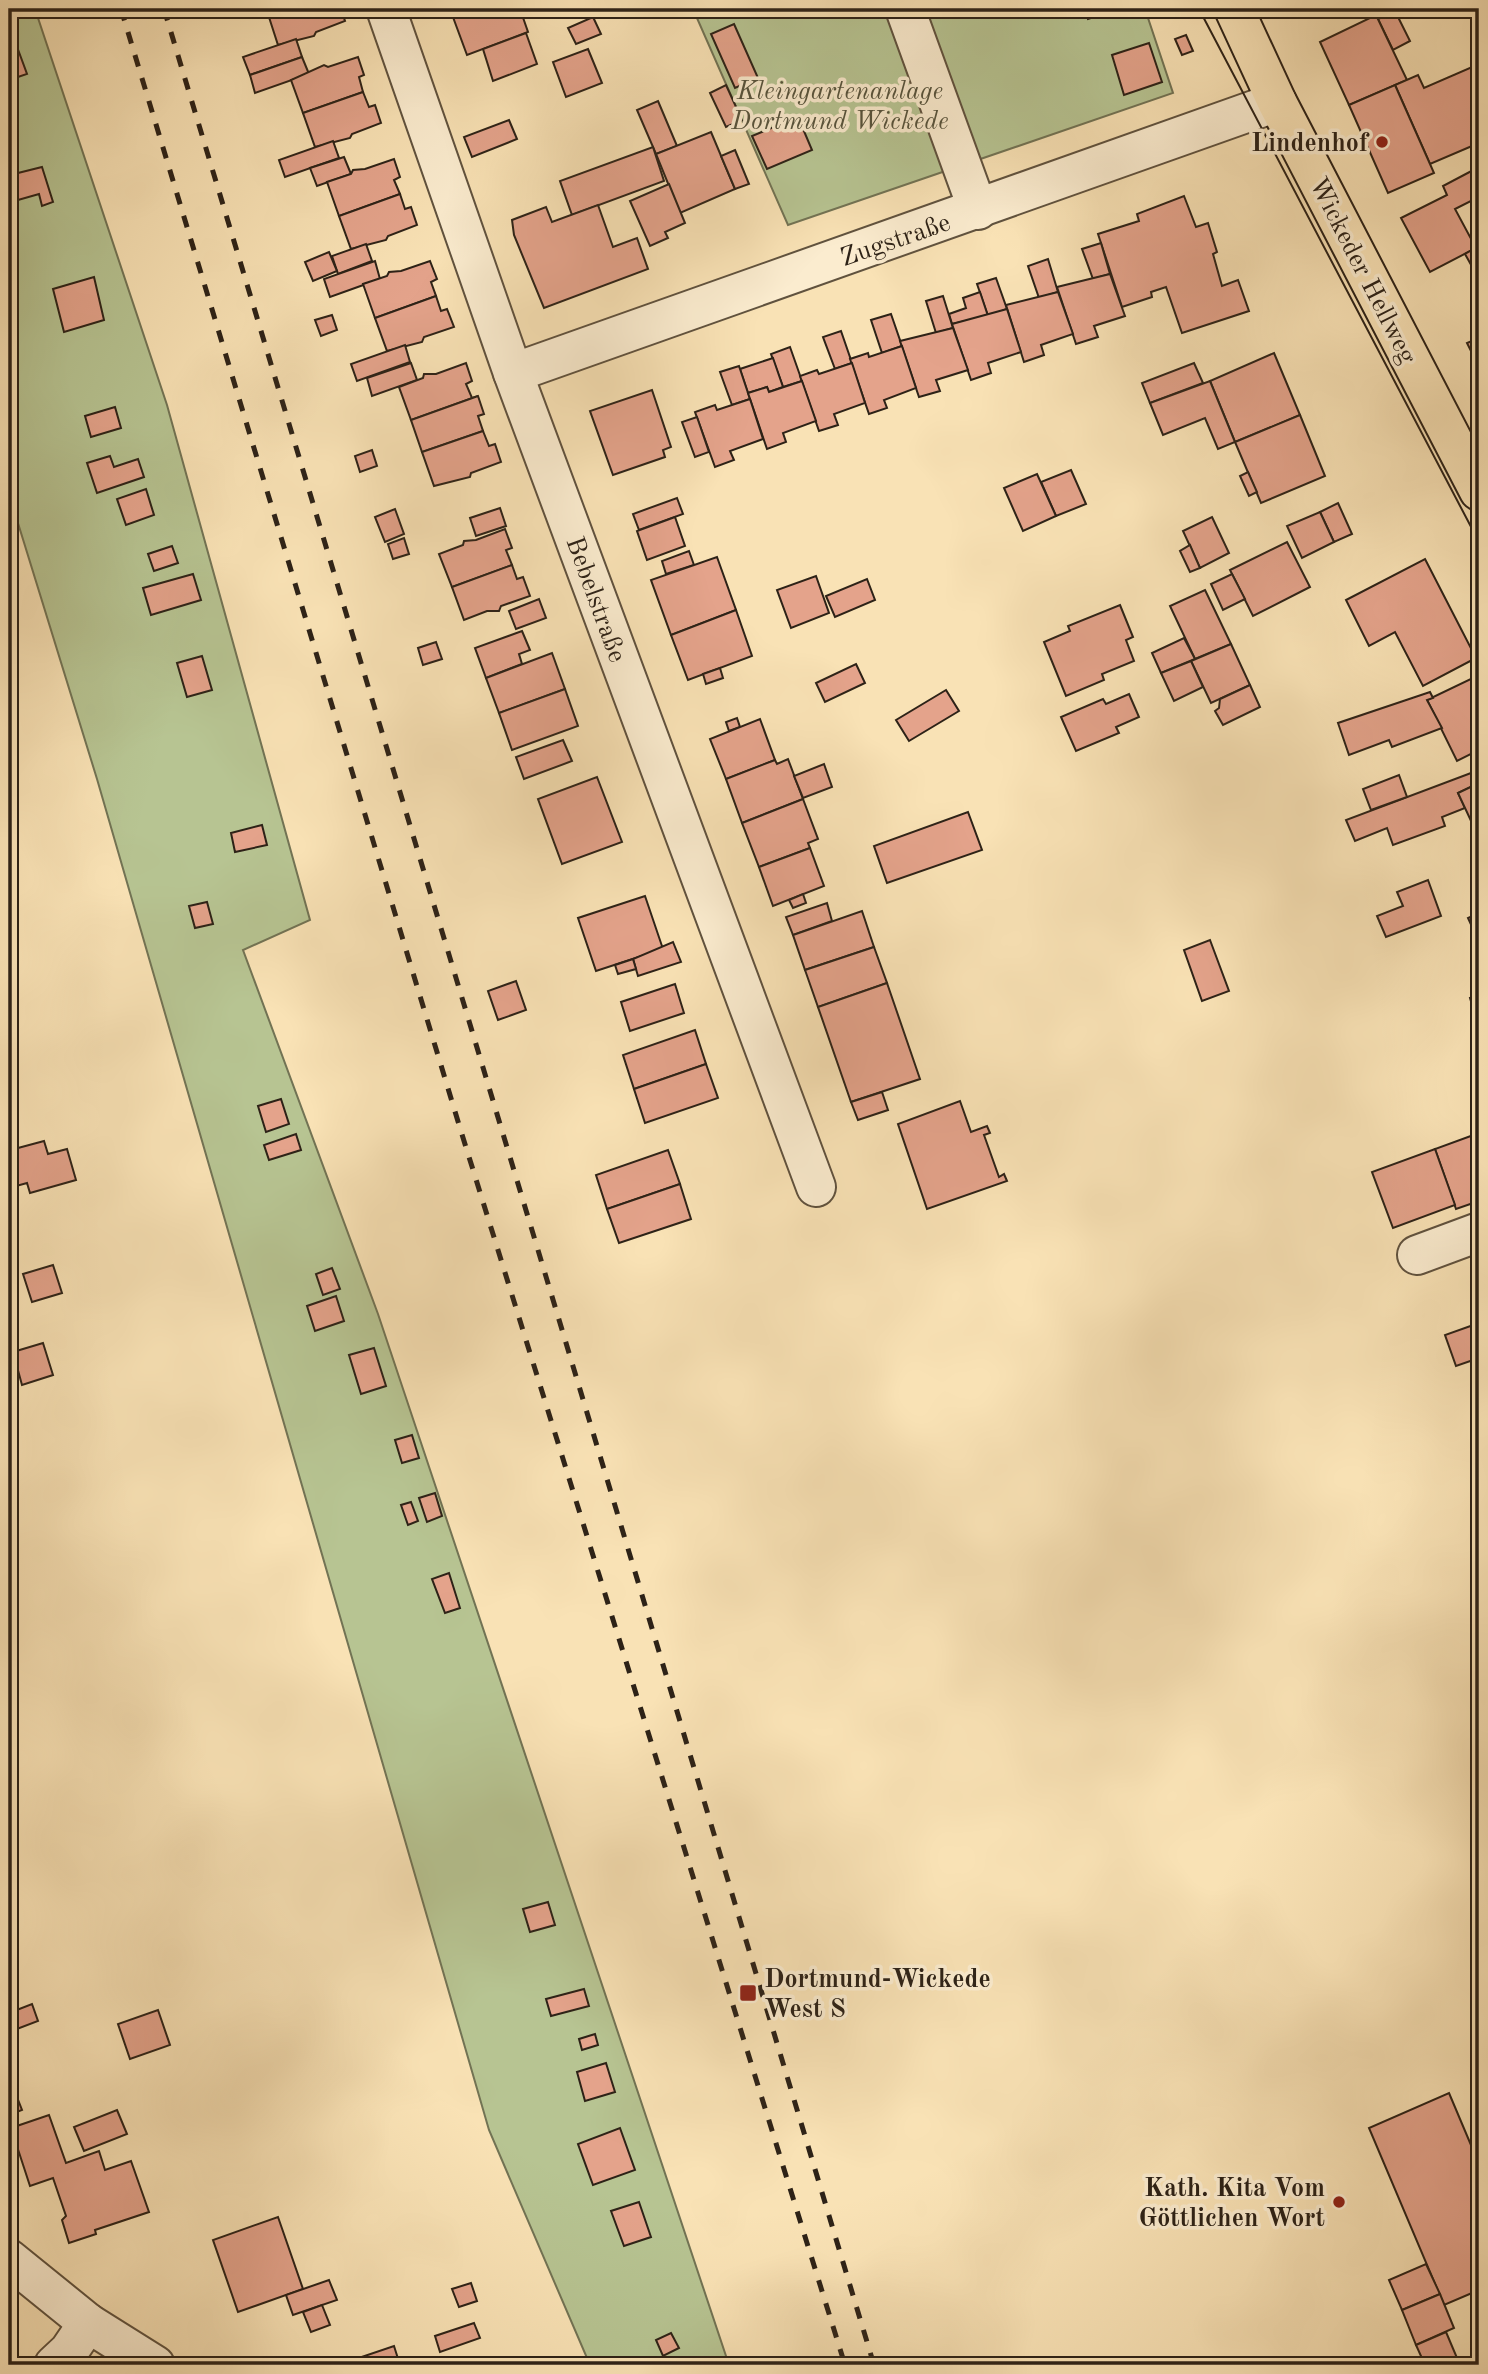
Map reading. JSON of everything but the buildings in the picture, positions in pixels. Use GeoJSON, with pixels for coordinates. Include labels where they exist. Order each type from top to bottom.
{"type":"FeatureCollection","features":[{"type":"Feature","properties":{"kind":"main road","name":"Wickeder Hellweg"},"geometry":{"type":"LineString","coordinates":[[1234,9],[1277,102],[1479,491]]}},
{"type":"Feature","properties":{"kind":"street","name":"Bebelstraße"},"geometry":{"type":"LineString","coordinates":[[386,9],[513,373],[816,1187]]}},
{"type":"Feature","properties":{"kind":"street"},"geometry":{"type":"LineString","coordinates":[[905,9],[978,210]]}},
{"type":"Feature","properties":{"kind":"street","name":"Zugstraße"},"geometry":{"type":"LineString","coordinates":[[513,373],[1277,102]]}},
{"type":"Feature","properties":{"kind":"street"},"geometry":{"type":"LineString","coordinates":[[1417,1255],[1479,1232]]}},
{"type":"Feature","properties":{"kind":"street"},"geometry":{"type":"LineString","coordinates":[[9,2259],[88,2323],[155,2365]]}},
{"type":"Feature","properties":{"kind":"street"},"geometry":{"type":"LineString","coordinates":[[54,2365],[69,2351],[88,2323]]}},
{"type":"Feature","properties":{"kind":"green space"},"geometry":{"type":"Polygon","coordinates":[[[9,9],[35,9],[167,405],[310,920],[243,950],[378,1314],[729,2365],[590,2365],[489,2130],[97,779],[9,494],[9,9]]]}},
{"type":"Feature","properties":{"kind":"green space","name":"Kleingartenanlage Dortmund Wickede"},"geometry":{"type":"Polygon","coordinates":[[[693,9],[1145,9],[1173,93],[788,225],[693,9]]]}},
{"type":"Feature","properties":{"kind":"tram line"},"geometry":{"type":"LineString","coordinates":[[1199,9],[1479,542]]}},
{"type":"Feature","properties":{"kind":"railway"},"geometry":{"type":"LineString","coordinates":[[121,9],[460,1128],[845,2365]]}},
{"type":"Feature","properties":{"kind":"railway"},"geometry":{"type":"LineString","coordinates":[[164,9],[874,2365]]}},
{"type":"Feature","properties":{"kind":"place","name":"Lindenhof"},"geometry":{"type":"Point","coordinates":[1382,142]}},
{"type":"Feature","properties":{"kind":"place","name":"Dortmund-Wickede West S"},"geometry":{"type":"Point","coordinates":[748,1993]}},
{"type":"Feature","properties":{"kind":"place","name":"Kath. Kita Vom Göttlichen Wort"},"geometry":{"type":"Point","coordinates":[1339,2202]}}]}
